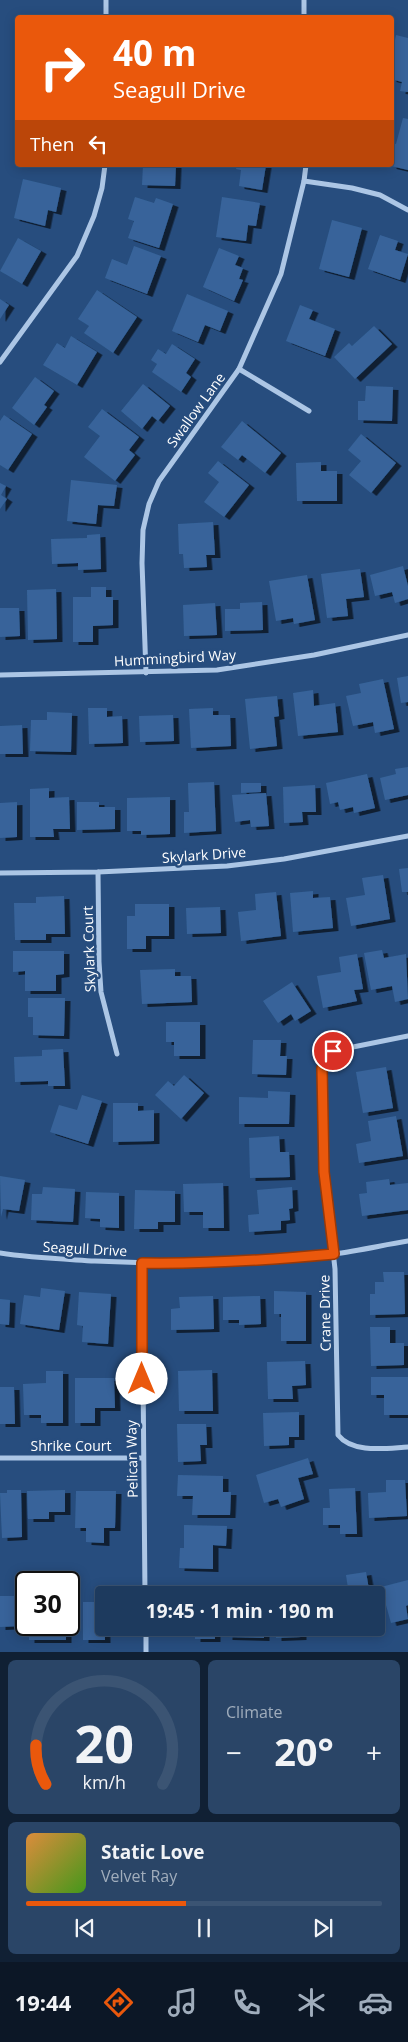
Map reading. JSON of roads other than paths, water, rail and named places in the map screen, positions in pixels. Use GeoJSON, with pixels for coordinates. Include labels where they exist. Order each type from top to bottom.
{"type":"FeatureCollection","features":[{"type":"Feature","properties":{"kind":"street"},"geometry":{"type":"LineString","coordinates":[[106,0],[106,15]]}},
{"type":"Feature","properties":{"kind":"street"},"geometry":{"type":"LineString","coordinates":[[304,0],[304,15]]}},
{"type":"Feature","properties":{"kind":"street"},"geometry":{"type":"LineString","coordinates":[[0,362],[77,256],[94,216],[102,188],[104,167]]}},
{"type":"Feature","properties":{"kind":"street","name":"Swallow Lane"},"geometry":{"type":"LineString","coordinates":[[146,673],[142,563],[143,530],[149,504],[159,481],[239,370],[281,274],[306,167]]}},
{"type":"Feature","properties":{"kind":"street"},"geometry":{"type":"LineString","coordinates":[[304,181],[352,188],[380,195],[408,210]]}},
{"type":"Feature","properties":{"kind":"street"},"geometry":{"type":"LineString","coordinates":[[239,370],[308,411]]}},
{"type":"Feature","properties":{"kind":"street","name":"Hummingbird Way"},"geometry":{"type":"LineString","coordinates":[[0,675],[217,670],[314,655],[408,635]]}},
{"type":"Feature","properties":{"kind":"street","name":"Skylark Drive"},"geometry":{"type":"LineString","coordinates":[[0,873],[98,872],[227,866],[284,859],[408,836]]}},
{"type":"Feature","properties":{"kind":"street","name":"Skylark Court"},"geometry":{"type":"LineString","coordinates":[[98,872],[101,992],[117,1054]]}},
{"type":"Feature","properties":{"kind":"street","name":"Crane Drive"},"geometry":{"type":"LineString","coordinates":[[408,1036],[333,1051],[322,1068],[324,1172],[334,1254],[338,1435],[344,1442],[360,1447],[408,1447]]}},
{"type":"Feature","properties":{"kind":"street","name":"Seagull Drive"},"geometry":{"type":"LineString","coordinates":[[0,1253],[27,1257],[192,1264],[334,1254],[408,1241]]}},
{"type":"Feature","properties":{"kind":"street","name":"Pelican Way"},"geometry":{"type":"LineString","coordinates":[[142,1263],[145,1586]]}},
{"type":"Feature","properties":{"kind":"street","name":"Shrike Court"},"geometry":{"type":"LineString","coordinates":[[0,1458],[143,1458]]}},
{"type":"Feature","properties":{"kind":"street"},"geometry":{"type":"LineString","coordinates":[[146,1636],[146,1652]]}}]}
